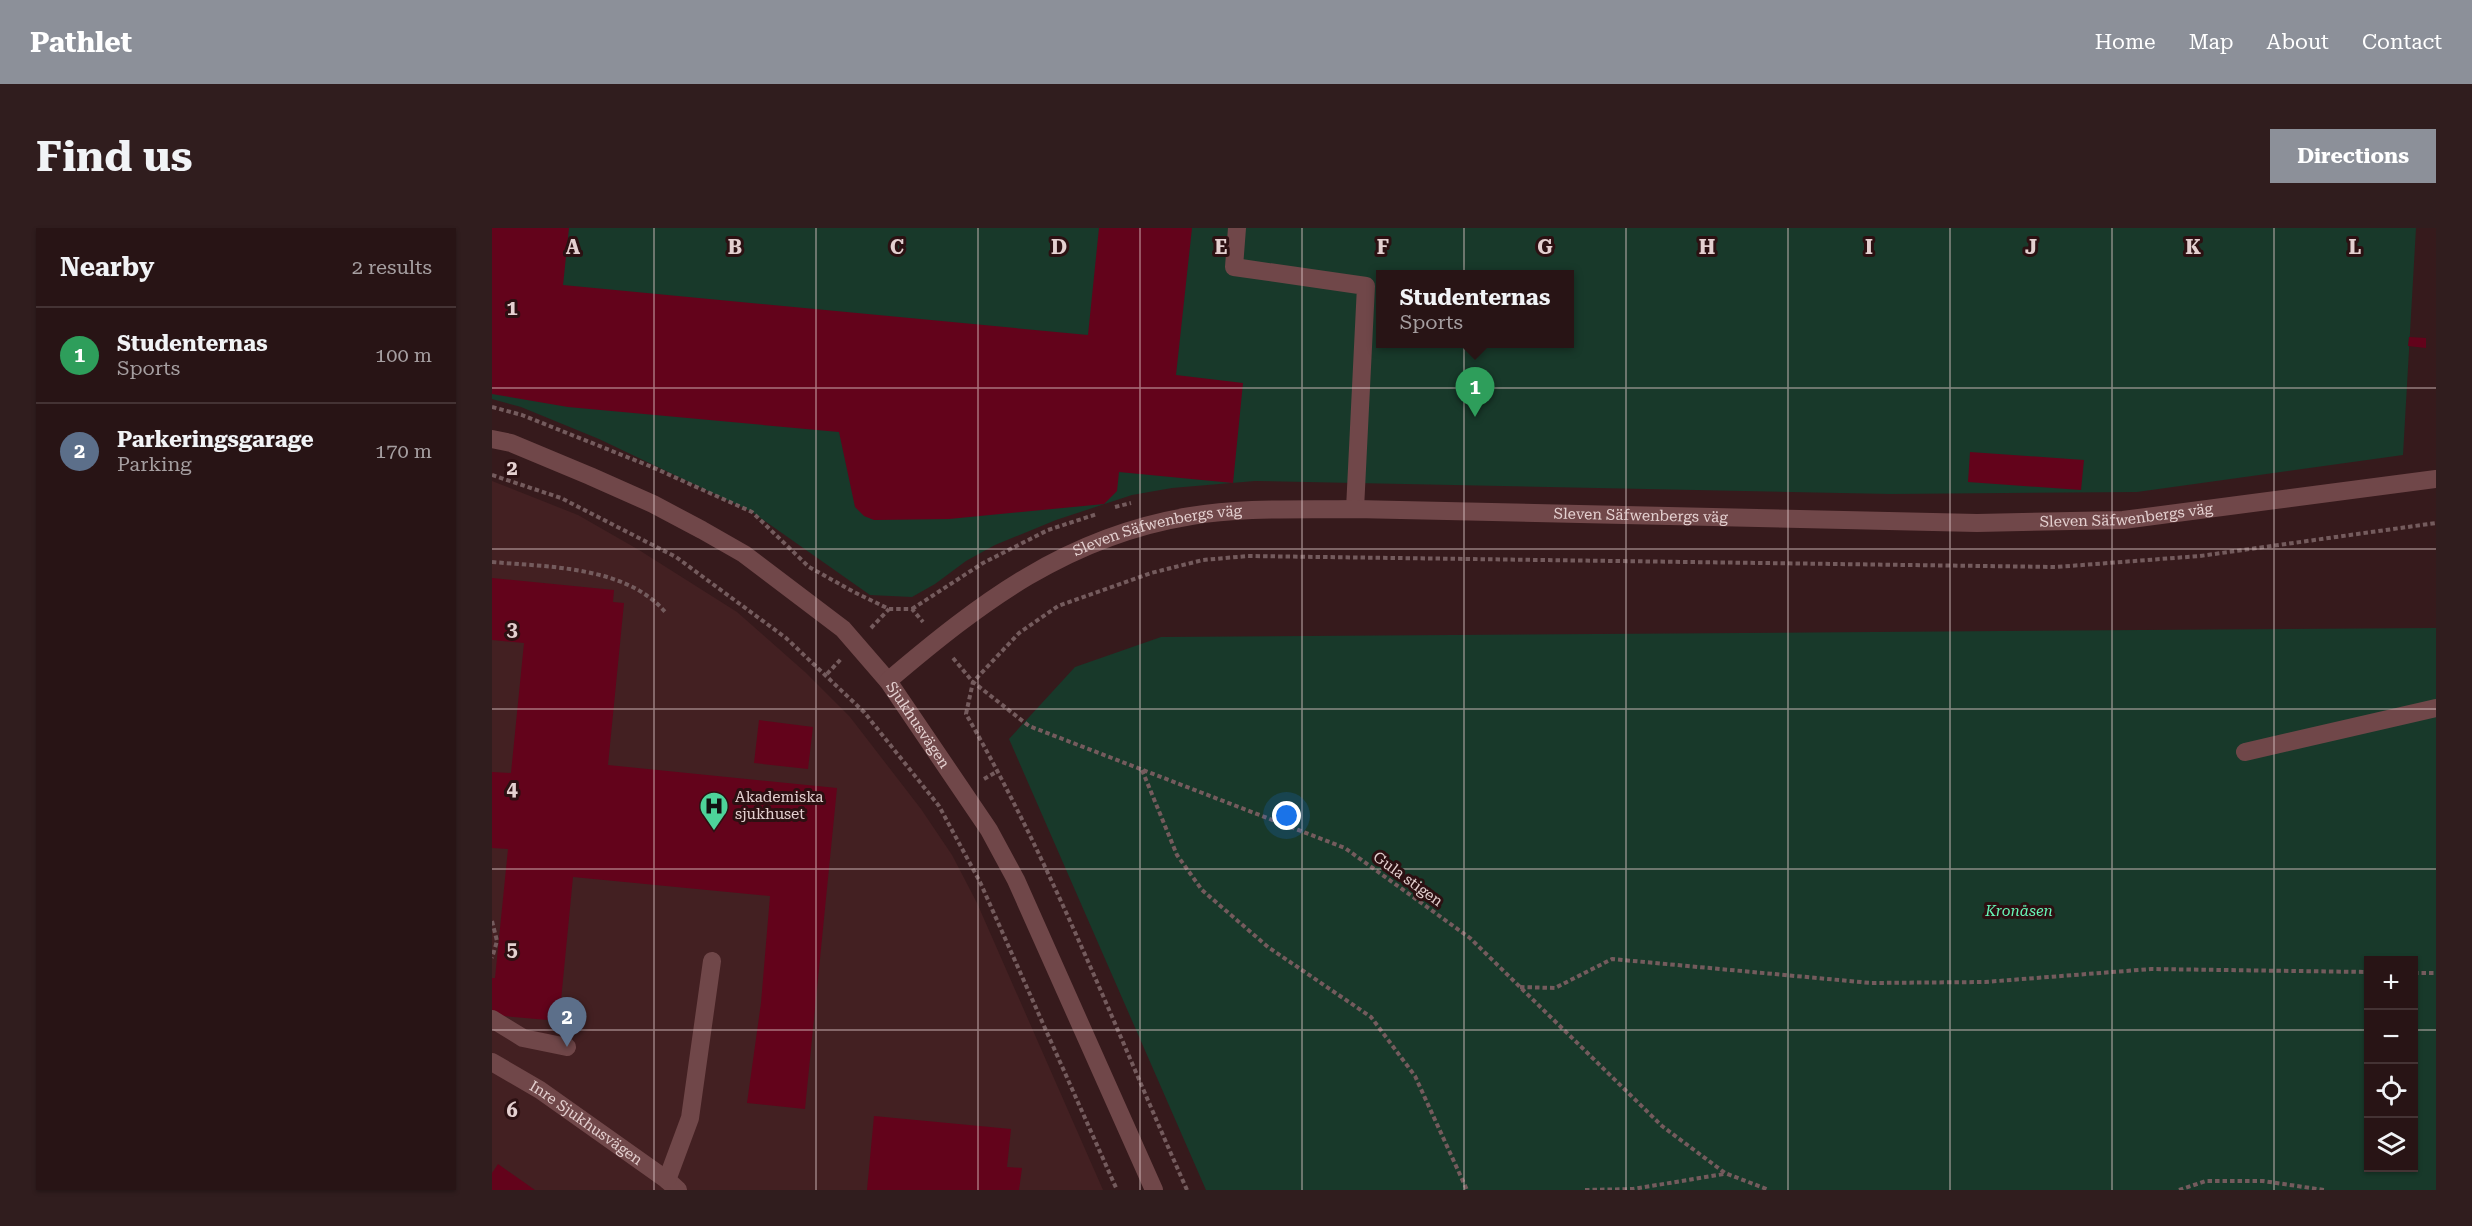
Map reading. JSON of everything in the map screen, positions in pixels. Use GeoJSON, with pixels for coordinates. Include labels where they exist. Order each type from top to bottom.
{"type":"FeatureCollection","features":[{"type":"Feature","properties":{"kind":"street"},"geometry":{"type":"LineString","coordinates":[[1237,228],[1234,267],[1366,285],[1355,509]]}},
{"type":"Feature","properties":{"kind":"street","name":"Sjukhusvägen"},"geometry":{"type":"LineString","coordinates":[[492,439],[511,444],[653,504],[744,554],[843,629],[888,681],[989,830],[1016,880],[1154,1190]]}},
{"type":"Feature","properties":{"kind":"street","name":"Sleven Säfwenbergs väg"},"geometry":{"type":"LineString","coordinates":[[888,681],[1001,591],[1061,557],[1133,528],[1192,515],[1258,510],[1355,509],[1977,523],[2123,520],[2436,478]]}},
{"type":"Feature","properties":{"kind":"street"},"geometry":{"type":"LineString","coordinates":[[2245,752],[2436,708]]}},
{"type":"Feature","properties":{"kind":"street"},"geometry":{"type":"LineString","coordinates":[[673,1185],[690,1118],[712,962]]}},
{"type":"Feature","properties":{"kind":"street"},"geometry":{"type":"LineString","coordinates":[[492,1019],[523,1038],[567,1047]]}},
{"type":"Feature","properties":{"kind":"street","name":"Inre Sjukhusvägen"},"geometry":{"type":"LineString","coordinates":[[492,1062],[540,1090],[673,1185]]}},
{"type":"Feature","properties":{"kind":"path"},"geometry":{"type":"LineString","coordinates":[[492,475],[561,498],[653,544],[708,579],[786,638],[827,674],[864,712],[939,806],[980,882],[1117,1190]]}},
{"type":"Feature","properties":{"kind":"path"},"geometry":{"type":"LineString","coordinates":[[1187,1190],[1070,923],[998,770],[966,714],[973,682],[1019,633],[1058,606],[1151,573],[1203,560],[1248,556],[2056,567],[2200,556],[2436,523]]}},
{"type":"Feature","properties":{"kind":"path"},"geometry":{"type":"LineString","coordinates":[[492,562],[592,574],[622,583],[657,603],[666,614]]}},
{"type":"Feature","properties":{"kind":"path","name":"Gula stigen"},"geometry":{"type":"LineString","coordinates":[[973,682],[1029,726],[1345,848],[1470,938],[1662,1126],[1725,1173],[1769,1190]]}},
{"type":"Feature","properties":{"kind":"path"},"geometry":{"type":"LineString","coordinates":[[1142,769],[1177,855],[1202,890],[1268,947],[1371,1017],[1415,1076],[1467,1190]]}},
{"type":"Feature","properties":{"kind":"path"},"geometry":{"type":"LineString","coordinates":[[492,921],[497,941],[492,958]]}},
{"type":"Feature","properties":{"kind":"path"},"geometry":{"type":"LineString","coordinates":[[1519,987],[1555,988],[1612,958],[1871,982],[1985,982],[2151,969],[2364,972]]}},
{"type":"Feature","properties":{"kind":"path"},"geometry":{"type":"LineString","coordinates":[[2418,973],[2436,973]]}},
{"type":"Feature","properties":{"kind":"path"},"geometry":{"type":"LineString","coordinates":[[1586,1190],[1633,1189],[1725,1173]]}},
{"type":"Feature","properties":{"kind":"path"},"geometry":{"type":"LineString","coordinates":[[2179,1190],[2206,1181],[2263,1181],[2324,1190]]}},
{"type":"Feature","properties":{"kind":"shaded area","name":"Akademiska sjukhuset"},"geometry":{"type":"Polygon","coordinates":[[[492,481],[578,515],[639,550],[737,612],[805,672],[850,717],[921,809],[952,855],[977,903],[1103,1190],[492,1190],[492,481]]]}},
{"type":"Feature","properties":{"kind":"green space"},"geometry":{"type":"Polygon","coordinates":[[[492,228],[2416,228],[2403,455],[2137,492],[1891,494],[1255,481],[1172,488],[1132,495],[1056,520],[995,545],[966,561],[935,584],[912,597],[870,595],[752,512],[599,439],[521,407],[492,399],[492,228]]]}},
{"type":"Feature","properties":{"kind":"green space","name":"Kronåsen"},"geometry":{"type":"Polygon","coordinates":[[[2436,628],[2436,1190],[1206,1190],[1009,739],[1075,667],[1161,637],[2436,628]]]}},
{"type":"Feature","properties":{"kind":"building"},"geometry":{"type":"Polygon","coordinates":[[[492,228],[569,228],[563,285],[1088,335],[1099,228],[1192,228],[1176,375],[1243,383],[1233,483],[1119,472],[1117,491],[1104,504],[949,519],[874,520],[864,516],[855,507],[839,432],[568,407],[492,394],[492,228]]]}},
{"type":"Feature","properties":{"kind":"building"},"geometry":{"type":"Polygon","coordinates":[[[2409,337],[2426,338],[2426,348],[2408,346],[2409,337]]]}},
{"type":"Feature","properties":{"kind":"building"},"geometry":{"type":"Polygon","coordinates":[[[1970,452],[2084,460],[2081,490],[1968,482],[1970,452]]]}},
{"type":"Feature","properties":{"kind":"building"},"geometry":{"type":"Polygon","coordinates":[[[492,578],[614,590],[613,602],[624,603],[608,765],[837,788],[805,1109],[747,1103],[761,1003],[770,896],[573,877],[559,1021],[492,1015],[492,978],[495,978],[508,849],[492,848],[492,772],[511,773],[524,643],[492,640],[492,578]]]}},
{"type":"Feature","properties":{"kind":"building"},"geometry":{"type":"Polygon","coordinates":[[[759,720],[813,727],[808,769],[754,763],[759,720]]]}},
{"type":"Feature","properties":{"kind":"building"},"geometry":{"type":"Polygon","coordinates":[[[874,1116],[1011,1129],[1007,1167],[1022,1168],[1019,1190],[867,1190],[874,1116]]]}},
{"type":"Feature","properties":{"kind":"building"},"geometry":{"type":"Polygon","coordinates":[[[498,1164],[535,1190],[492,1190],[492,1173],[498,1164]]]}},
{"type":"Feature","properties":{"kind":"place","name":"Studenternas"},"geometry":{"type":"Point","coordinates":[1475,417]}},
{"type":"Feature","properties":{"kind":"place","name":"Akademiska sjukhuset"},"geometry":{"type":"Point","coordinates":[714,832]}},
{"type":"Feature","properties":{"kind":"place","name":"Parkeringsgarage"},"geometry":{"type":"Point","coordinates":[567,1047]}}]}
